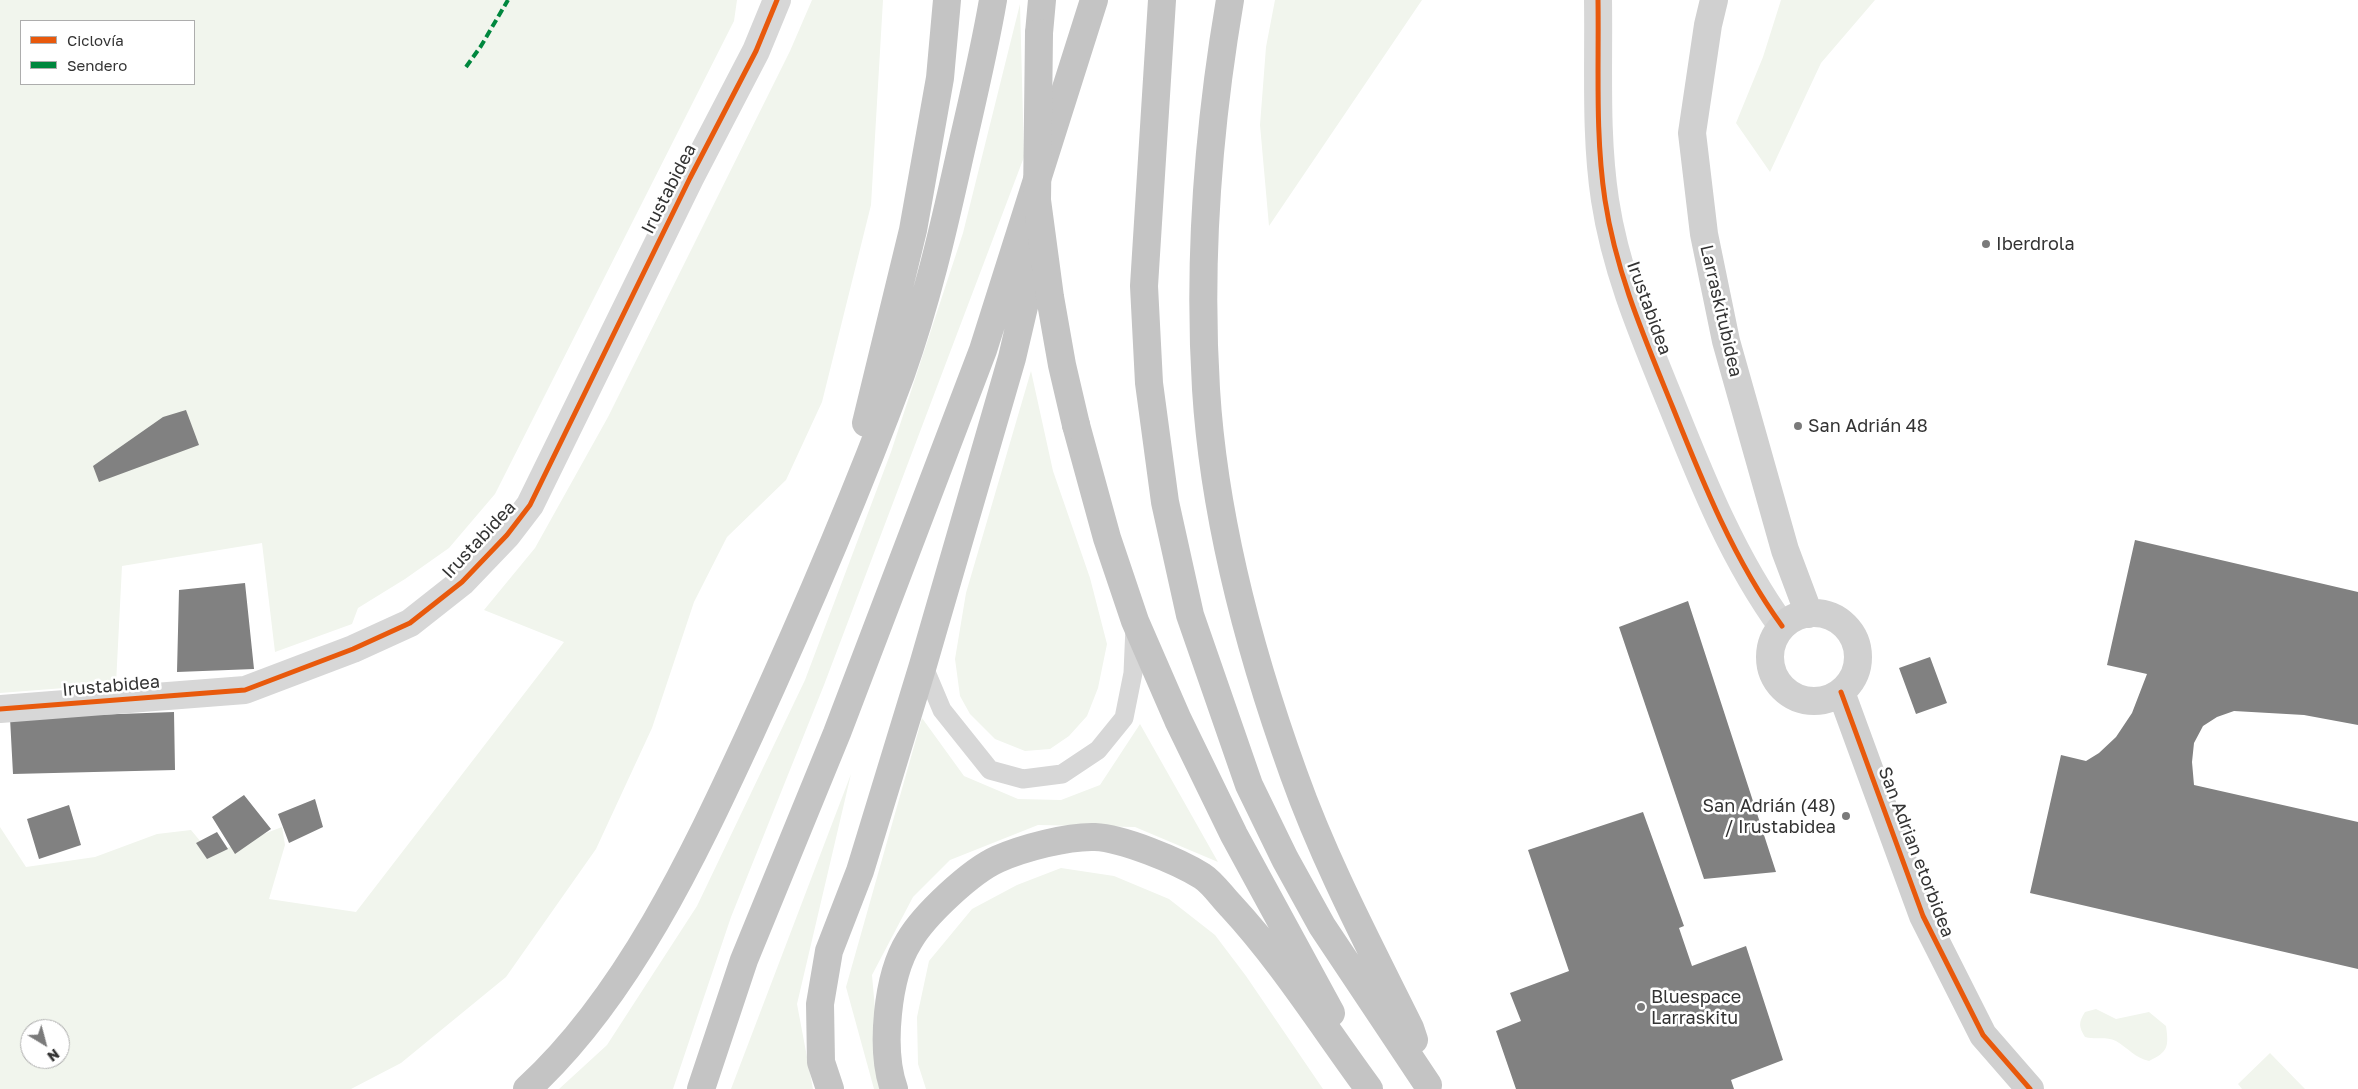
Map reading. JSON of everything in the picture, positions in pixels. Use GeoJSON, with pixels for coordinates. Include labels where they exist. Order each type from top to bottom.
{"type":"FeatureCollection","features":[{"type":"Feature","properties":{"kind":"highway"},"geometry":{"type":"LineString","coordinates":[[843,517],[913,230],[940,78],[947,0]]}},
{"type":"Feature","properties":{"kind":"highway"},"geometry":{"type":"LineString","coordinates":[[528,1089],[580,1034],[628,966],[672,893],[716,807],[778,673],[902,372],[940,245],[993,0]]}},
{"type":"Feature","properties":{"kind":"highway"},"geometry":{"type":"LineString","coordinates":[[1042,0],[1039,33],[1037,200],[1050,297],[1062,366],[1107,538],[1135,621],[1178,720],[1234,835],[1372,1089]]}},
{"type":"Feature","properties":{"kind":"highway"},"geometry":{"type":"LineString","coordinates":[[830,1089],[821,1062],[820,1004],[828,951],[860,871],[923,665],[1012,358],[1095,0]]}},
{"type":"Feature","properties":{"kind":"highway"},"geometry":{"type":"LineString","coordinates":[[701,1089],[744,960],[840,723],[983,350],[1095,0]]}},
{"type":"Feature","properties":{"kind":"highway"},"geometry":{"type":"LineString","coordinates":[[1162,0],[1144,286],[1149,383],[1165,502],[1190,615],[1249,785],[1285,859],[1322,926],[1428,1085],[1410,1028],[1348,904],[1294,777],[1268,698],[1239,596],[1221,505],[1206,392],[1202,301],[1207,180],[1216,82],[1230,0]]}},
{"type":"Feature","properties":{"kind":"highway"},"geometry":{"type":"LineString","coordinates":[[894,1089],[890,1076],[887,1026],[892,986],[908,941],[937,906],[969,879],[997,859],[1046,843],[1095,837],[1146,849],[1203,876],[1250,927],[1368,1089]]}},
{"type":"Feature","properties":{"kind":"street","name":"Irustabidea"},"geometry":{"type":"LineString","coordinates":[[0,710],[158,695],[245,690],[354,649],[410,623],[462,582],[507,535],[530,505],[690,178],[756,51],[777,0]]}},
{"type":"Feature","properties":{"kind":"street","name":"Irustabidea"},"geometry":{"type":"LineString","coordinates":[[1598,0],[1598,111],[1605,199],[1618,266],[1638,323],[1704,485],[1761,596],[1782,626]]}},
{"type":"Feature","properties":{"kind":"street","name":"Larraskitubidea"},"geometry":{"type":"LineString","coordinates":[[1714,0],[1708,25],[1692,133],[1704,234],[1726,341],[1785,550],[1809,614]]}},
{"type":"Feature","properties":{"kind":"street"},"geometry":{"type":"LineString","coordinates":[[1820,613],[1842,623],[1855,640],[1858,659],[1853,677],[1841,692],[1827,699],[1812,701],[1797,697],[1778,683],[1770,660],[1771,648],[1782,626],[1794,618],[1809,614],[1820,613]]}},
{"type":"Feature","properties":{"kind":"street","name":"San Adrian etorbidea"},"geometry":{"type":"LineString","coordinates":[[1841,692],[1923,916],[1983,1035],[2030,1089]]}},
{"type":"Feature","properties":{"kind":"lane"},"geometry":{"type":"LineString","coordinates":[[923,665],[942,710],[990,770],[1022,779],[1062,774],[1098,750],[1124,718],[1133,673],[1135,621]]}},
{"type":"Feature","properties":{"kind":"shaded area"},"geometry":{"type":"Polygon","coordinates":[[[0,0],[737,0],[734,21],[495,494],[449,548],[405,579],[358,608],[352,624],[275,652],[262,543],[122,566],[116,684],[0,693],[0,0]]]}},
{"type":"Feature","properties":{"kind":"shaded area"},"geometry":{"type":"Polygon","coordinates":[[[812,0],[883,0],[871,205],[822,402],[786,480],[727,537],[694,602],[652,728],[596,849],[506,977],[401,1063],[351,1089],[0,1089],[0,827],[26,867],[95,857],[157,834],[191,830],[211,854],[282,827],[285,845],[269,899],[356,912],[564,642],[484,610],[535,548],[608,417],[790,51],[812,0]]]}},
{"type":"Feature","properties":{"kind":"shaded area"},"geometry":{"type":"Polygon","coordinates":[[[1275,0],[1422,0],[1269,226],[1260,125],[1266,47],[1275,0]]]}},
{"type":"Feature","properties":{"kind":"shaded area"},"geometry":{"type":"Polygon","coordinates":[[[1781,0],[1875,0],[1821,63],[1770,172],[1736,123],[1763,57],[1781,0]]]}},
{"type":"Feature","properties":{"kind":"shaded area"},"geometry":{"type":"Polygon","coordinates":[[[1020,4],[1024,157],[824,685],[731,917],[673,1089],[559,1089],[607,1045],[697,906],[805,680],[891,452],[963,233],[1020,4]]]}},
{"type":"Feature","properties":{"kind":"shaded area"},"geometry":{"type":"Polygon","coordinates":[[[1031,371],[1053,471],[1090,578],[1107,644],[1098,688],[1087,716],[1069,736],[1050,749],[1025,751],[995,739],[970,714],[960,696],[955,659],[966,593],[1031,371]]]}},
{"type":"Feature","properties":{"kind":"shaded area"},"geometry":{"type":"Polygon","coordinates":[[[922,718],[964,776],[1018,799],[1061,800],[1100,785],[1140,724],[1218,862],[1135,827],[1038,825],[950,860],[913,897],[872,975],[882,1089],[874,1089],[846,987],[922,718]]]}},
{"type":"Feature","properties":{"kind":"shaded area"},"geometry":{"type":"Polygon","coordinates":[[[851,774],[797,1004],[813,1089],[731,1089],[851,774]]]}},
{"type":"Feature","properties":{"kind":"shaded area"},"geometry":{"type":"Polygon","coordinates":[[[1061,868],[1114,876],[1169,899],[1215,935],[1246,976],[1323,1089],[926,1089],[918,1064],[917,1017],[929,961],[972,909],[1017,885],[1061,868]]]}},
{"type":"Feature","properties":{"kind":"shaded area"},"geometry":{"type":"Polygon","coordinates":[[[2096,1009],[2116,1019],[2149,1012],[2166,1026],[2167,1044],[2164,1052],[2149,1061],[2140,1058],[2116,1041],[2105,1038],[2085,1037],[2081,1028],[2081,1019],[2085,1012],[2096,1009]]]}},
{"type":"Feature","properties":{"kind":"shaded area"},"geometry":{"type":"Polygon","coordinates":[[[2270,1053],[2305,1089],[2242,1089],[2238,1084],[2270,1053]]]}},
{"type":"Feature","properties":{"kind":"building"},"geometry":{"type":"Polygon","coordinates":[[[186,410],[199,445],[99,482],[93,466],[163,417],[186,410]]]}},
{"type":"Feature","properties":{"kind":"building"},"geometry":{"type":"Polygon","coordinates":[[[2135,540],[2358,592],[2358,725],[2304,715],[2234,711],[2217,717],[2203,726],[2194,743],[2192,762],[2194,785],[2358,822],[2358,969],[2030,893],[2061,755],[2086,761],[2099,753],[2116,737],[2132,713],[2147,674],[2107,665],[2135,540]]]}},
{"type":"Feature","properties":{"kind":"building"},"geometry":{"type":"Polygon","coordinates":[[[245,583],[254,669],[177,672],[179,590],[245,583]]]}},
{"type":"Feature","properties":{"kind":"building"},"geometry":{"type":"Polygon","coordinates":[[[1688,601],[1776,872],[1704,879],[1619,627],[1688,601]]]}},
{"type":"Feature","properties":{"kind":"building"},"geometry":{"type":"Polygon","coordinates":[[[1930,657],[1947,703],[1916,714],[1899,668],[1930,657]]]}},
{"type":"Feature","properties":{"kind":"building"},"geometry":{"type":"Polygon","coordinates":[[[174,712],[175,770],[13,774],[10,718],[174,712]]]}},
{"type":"Feature","properties":{"kind":"building"},"geometry":{"type":"Polygon","coordinates":[[[244,795],[271,829],[235,854],[212,817],[244,795]]]}},
{"type":"Feature","properties":{"kind":"building"},"geometry":{"type":"Polygon","coordinates":[[[315,799],[323,827],[289,843],[278,814],[315,799]]]}},
{"type":"Feature","properties":{"kind":"building"},"geometry":{"type":"Polygon","coordinates":[[[69,805],[81,845],[39,859],[27,819],[69,805]]]}},
{"type":"Feature","properties":{"kind":"building","name":"Bluespace Larraskitu"},"geometry":{"type":"Polygon","coordinates":[[[1643,812],[1684,926],[1679,928],[1692,966],[1746,946],[1783,1060],[1731,1080],[1734,1089],[1516,1089],[1496,1031],[1521,1021],[1510,993],[1569,971],[1528,850],[1643,812]]]}},
{"type":"Feature","properties":{"kind":"building"},"geometry":{"type":"Polygon","coordinates":[[[217,832],[228,849],[207,859],[196,843],[217,832]]]}},
{"type":"Feature","properties":{"kind":"marked path"},"geometry":{"type":"LineString","coordinates":[[466,67],[481,46],[508,0]]}},
{"type":"Feature","properties":{"kind":"cycle path"},"geometry":{"type":"LineString","coordinates":[[0,709],[245,690],[353,649],[410,623],[462,582],[507,535],[530,505],[690,178],[756,51],[777,0]]}},
{"type":"Feature","properties":{"kind":"cycle path"},"geometry":{"type":"LineString","coordinates":[[1598,0],[1600,150],[1605,200],[1616,254],[1652,357],[1708,493],[1749,575],[1782,626]]}},
{"type":"Feature","properties":{"kind":"cycle path"},"geometry":{"type":"LineString","coordinates":[[1841,692],[1923,916],[1983,1035],[2030,1089]]}},
{"type":"Feature","properties":{"kind":"place","name":"Iberdrola"},"geometry":{"type":"Point","coordinates":[1986,244]}},
{"type":"Feature","properties":{"kind":"place","name":"San Adrián 48"},"geometry":{"type":"Point","coordinates":[1798,426]}},
{"type":"Feature","properties":{"kind":"place","name":"San Adrián (48) / Irustabidea"},"geometry":{"type":"Point","coordinates":[1846,816]}},
{"type":"Feature","properties":{"kind":"place","name":"Bluespace Larraskitu"},"geometry":{"type":"Point","coordinates":[1641,1007]}}]}
